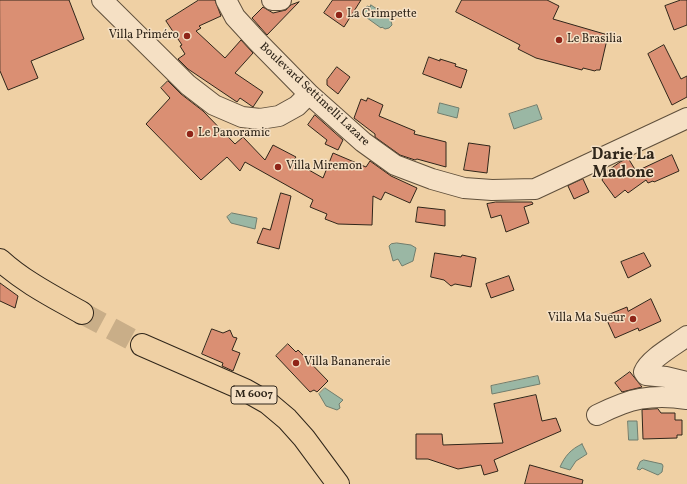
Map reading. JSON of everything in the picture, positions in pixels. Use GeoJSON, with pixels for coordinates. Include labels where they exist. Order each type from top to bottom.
{"type":"FeatureCollection","features":[{"type":"Feature","properties":{"kind":"main road"},"geometry":{"type":"LineString","coordinates":[[0,260],[29,282],[82,313]]}},
{"type":"Feature","properties":{"kind":"main road","name":"M 6007"},"geometry":{"type":"LineString","coordinates":[[142,345],[245,390],[268,403],[287,419],[304,438],[338,484]]}},
{"type":"Feature","properties":{"kind":"street"},"geometry":{"type":"LineString","coordinates":[[102,0],[188,85],[214,105],[242,117],[260,119],[279,116],[297,106],[309,94]]}},
{"type":"Feature","properties":{"kind":"street","name":"Boulevard Settimelli Lazare"},"geometry":{"type":"LineString","coordinates":[[226,0],[235,17],[256,41],[309,94],[362,142],[395,165],[432,179],[464,188],[492,190],[535,189],[687,118]]}},
{"type":"Feature","properties":{"kind":"street"},"geometry":{"type":"LineString","coordinates":[[272,0],[281,0]]}},
{"type":"Feature","properties":{"kind":"street"},"geometry":{"type":"LineString","coordinates":[[687,336],[653,361],[646,367],[644,372],[646,375],[650,376],[666,377],[687,382]]}},
{"type":"Feature","properties":{"kind":"street"},"geometry":{"type":"LineString","coordinates":[[597,415],[623,403],[642,399],[671,397],[687,399]]}},
{"type":"Feature","properties":{"kind":"shaded area"},"geometry":{"type":"Polygon","coordinates":[[[371,5],[389,18],[392,25],[389,28],[381,28],[363,15],[365,12],[363,11],[367,6],[370,7],[371,5]]]}},
{"type":"Feature","properties":{"kind":"shaded area"},"geometry":{"type":"Polygon","coordinates":[[[440,103],[459,108],[457,118],[438,113],[440,103]]]}},
{"type":"Feature","properties":{"kind":"shaded area"},"geometry":{"type":"Polygon","coordinates":[[[537,105],[542,119],[514,129],[509,114],[537,105]]]}},
{"type":"Feature","properties":{"kind":"shaded area"},"geometry":{"type":"Polygon","coordinates":[[[232,213],[257,218],[255,229],[231,223],[227,217],[232,213]]]}},
{"type":"Feature","properties":{"kind":"shaded area"},"geometry":{"type":"Polygon","coordinates":[[[397,243],[411,245],[416,248],[413,261],[402,266],[398,259],[393,261],[389,246],[397,243]]]}},
{"type":"Feature","properties":{"kind":"shaded area"},"geometry":{"type":"Polygon","coordinates":[[[538,376],[540,384],[492,394],[491,386],[538,376]]]}},
{"type":"Feature","properties":{"kind":"shaded area"},"geometry":{"type":"Polygon","coordinates":[[[325,388],[343,400],[339,404],[340,408],[337,410],[326,406],[319,394],[325,388]]]}},
{"type":"Feature","properties":{"kind":"shaded area"},"geometry":{"type":"Polygon","coordinates":[[[628,421],[637,421],[638,440],[629,440],[628,421]]]}},
{"type":"Feature","properties":{"kind":"shaded area"},"geometry":{"type":"Polygon","coordinates":[[[582,444],[587,454],[576,461],[570,470],[560,467],[569,453],[582,444]]]}},
{"type":"Feature","properties":{"kind":"shaded area"},"geometry":{"type":"Polygon","coordinates":[[[644,460],[662,464],[662,472],[658,475],[642,468],[640,470],[637,469],[640,462],[644,460]]]}},
{"type":"Feature","properties":{"kind":"building"},"geometry":{"type":"Polygon","coordinates":[[[0,0],[69,0],[84,39],[31,61],[38,78],[8,90],[0,71],[0,0]]]}},
{"type":"Feature","properties":{"kind":"building"},"geometry":{"type":"Polygon","coordinates":[[[199,0],[215,0],[221,16],[199,26],[201,28],[196,31],[225,58],[241,40],[253,53],[235,73],[263,92],[253,107],[240,98],[237,102],[188,69],[178,59],[185,54],[180,46],[182,45],[166,21],[199,0]]]}},
{"type":"Feature","properties":{"kind":"building","name":"La Grimpette"},"geometry":{"type":"Polygon","coordinates":[[[333,0],[361,0],[344,27],[324,13],[333,0]]]}},
{"type":"Feature","properties":{"kind":"building","name":"Le Brasilia"},"geometry":{"type":"Polygon","coordinates":[[[462,0],[547,0],[559,6],[553,19],[608,35],[600,70],[595,71],[583,68],[582,70],[536,58],[518,49],[520,45],[456,12],[462,0]]]}},
{"type":"Feature","properties":{"kind":"building"},"geometry":{"type":"Polygon","coordinates":[[[681,0],[687,0],[687,25],[674,30],[665,6],[681,0]]]}},
{"type":"Feature","properties":{"kind":"building"},"geometry":{"type":"Polygon","coordinates":[[[299,2],[267,35],[252,18],[263,7],[273,13],[286,10],[291,5],[299,2]]]}},
{"type":"Feature","properties":{"kind":"building"},"geometry":{"type":"Polygon","coordinates":[[[664,45],[681,79],[687,76],[687,97],[672,105],[648,54],[664,45]]]}},
{"type":"Feature","properties":{"kind":"building"},"geometry":{"type":"Polygon","coordinates":[[[429,57],[456,64],[455,66],[467,70],[461,88],[423,74],[429,57]]]}},
{"type":"Feature","properties":{"kind":"building"},"geometry":{"type":"Polygon","coordinates":[[[337,67],[350,77],[338,94],[327,85],[327,80],[337,67]]]}},
{"type":"Feature","properties":{"kind":"building"},"geometry":{"type":"Polygon","coordinates":[[[168,81],[181,94],[203,111],[235,144],[243,137],[265,160],[273,145],[296,157],[293,161],[323,178],[333,153],[366,167],[370,161],[391,176],[417,188],[410,203],[385,192],[381,200],[373,196],[372,225],[338,224],[325,219],[327,214],[310,207],[313,200],[245,162],[240,171],[227,157],[201,180],[146,124],[170,98],[161,88],[168,81]]]}},
{"type":"Feature","properties":{"kind":"building"},"geometry":{"type":"Polygon","coordinates":[[[368,98],[383,105],[379,116],[415,131],[414,134],[446,142],[446,167],[400,155],[375,137],[375,134],[354,118],[361,99],[366,101],[368,98]]]}},
{"type":"Feature","properties":{"kind":"building"},"geometry":{"type":"Polygon","coordinates":[[[315,115],[343,140],[338,150],[325,144],[327,140],[308,125],[315,115]]]}},
{"type":"Feature","properties":{"kind":"building"},"geometry":{"type":"Polygon","coordinates":[[[469,143],[490,146],[487,173],[464,170],[469,143]]]}},
{"type":"Feature","properties":{"kind":"building"},"geometry":{"type":"Polygon","coordinates":[[[672,155],[679,171],[654,182],[648,183],[646,180],[628,193],[625,190],[615,198],[602,180],[606,172],[628,158],[636,171],[672,155]]]}},
{"type":"Feature","properties":{"kind":"building"},"geometry":{"type":"Polygon","coordinates":[[[583,179],[589,192],[574,199],[568,186],[583,179]]]}},
{"type":"Feature","properties":{"kind":"building"},"geometry":{"type":"Polygon","coordinates":[[[281,193],[291,196],[279,249],[257,243],[263,228],[270,230],[281,193]]]}},
{"type":"Feature","properties":{"kind":"building"},"geometry":{"type":"Polygon","coordinates":[[[496,202],[532,202],[533,204],[524,207],[529,223],[506,232],[501,215],[491,218],[487,204],[496,202]]]}},
{"type":"Feature","properties":{"kind":"building"},"geometry":{"type":"Polygon","coordinates":[[[418,207],[445,210],[445,226],[416,222],[418,207]]]}},
{"type":"Feature","properties":{"kind":"building"},"geometry":{"type":"Polygon","coordinates":[[[435,253],[461,257],[462,255],[476,258],[471,287],[455,284],[451,286],[444,280],[431,277],[435,253]]]}},
{"type":"Feature","properties":{"kind":"building"},"geometry":{"type":"Polygon","coordinates":[[[644,253],[651,266],[628,278],[621,262],[644,253]]]}},
{"type":"Feature","properties":{"kind":"building"},"geometry":{"type":"Polygon","coordinates":[[[509,276],[514,290],[491,298],[486,284],[509,276]]]}},
{"type":"Feature","properties":{"kind":"building"},"geometry":{"type":"Polygon","coordinates":[[[0,283],[18,296],[15,308],[0,301],[0,283]]]}},
{"type":"Feature","properties":{"kind":"building","name":"Villa Ma Sueur"},"geometry":{"type":"Polygon","coordinates":[[[651,299],[661,321],[639,331],[638,328],[615,338],[605,316],[627,307],[628,311],[651,299]]]}},
{"type":"Feature","properties":{"kind":"building"},"geometry":{"type":"Polygon","coordinates":[[[212,329],[223,333],[230,330],[233,337],[237,338],[232,350],[240,353],[233,371],[222,366],[223,363],[202,354],[212,329]]]}},
{"type":"Feature","properties":{"kind":"building","name":"Villa Bananeraie"},"geometry":{"type":"Polygon","coordinates":[[[288,344],[296,352],[298,350],[328,381],[317,392],[314,390],[310,392],[276,356],[288,344]]]}},
{"type":"Feature","properties":{"kind":"building"},"geometry":{"type":"Polygon","coordinates":[[[630,372],[642,387],[622,392],[615,383],[630,372]]]}},
{"type":"Feature","properties":{"kind":"building"},"geometry":{"type":"Polygon","coordinates":[[[536,395],[542,421],[556,418],[561,431],[494,460],[498,471],[484,475],[481,465],[458,469],[428,459],[416,459],[416,434],[442,434],[443,445],[503,443],[494,404],[536,395]]]}},
{"type":"Feature","properties":{"kind":"building"},"geometry":{"type":"Polygon","coordinates":[[[658,409],[661,413],[675,413],[675,420],[682,420],[682,435],[677,435],[677,438],[643,439],[642,410],[658,409]]]}},
{"type":"Feature","properties":{"kind":"building"},"geometry":{"type":"Polygon","coordinates":[[[530,465],[583,480],[582,484],[525,484],[530,465]]]}},
{"type":"Feature","properties":{"kind":"tunnel"},"geometry":{"type":"LineString","coordinates":[[82,313],[142,345]]}},
{"type":"Feature","properties":{"kind":"place","name":"La Grimpette"},"geometry":{"type":"Point","coordinates":[339,15]}},
{"type":"Feature","properties":{"kind":"place","name":"Villa Priméro"},"geometry":{"type":"Point","coordinates":[187,36]}},
{"type":"Feature","properties":{"kind":"place","name":"Le Brasilia"},"geometry":{"type":"Point","coordinates":[559,40]}},
{"type":"Feature","properties":{"kind":"place","name":"Le Panoramic"},"geometry":{"type":"Point","coordinates":[190,134]}},
{"type":"Feature","properties":{"kind":"place","name":"Villa Miremon"},"geometry":{"type":"Point","coordinates":[278,167]}},
{"type":"Feature","properties":{"kind":"place","name":"Villa Ma Sueur"},"geometry":{"type":"Point","coordinates":[633,319]}},
{"type":"Feature","properties":{"kind":"place","name":"Villa Bananeraie"},"geometry":{"type":"Point","coordinates":[296,363]}},
{"type":"Feature","properties":{"kind":"district","name":"Darie La Madone"},"geometry":{"type":"Point","coordinates":[623,165]}}]}
